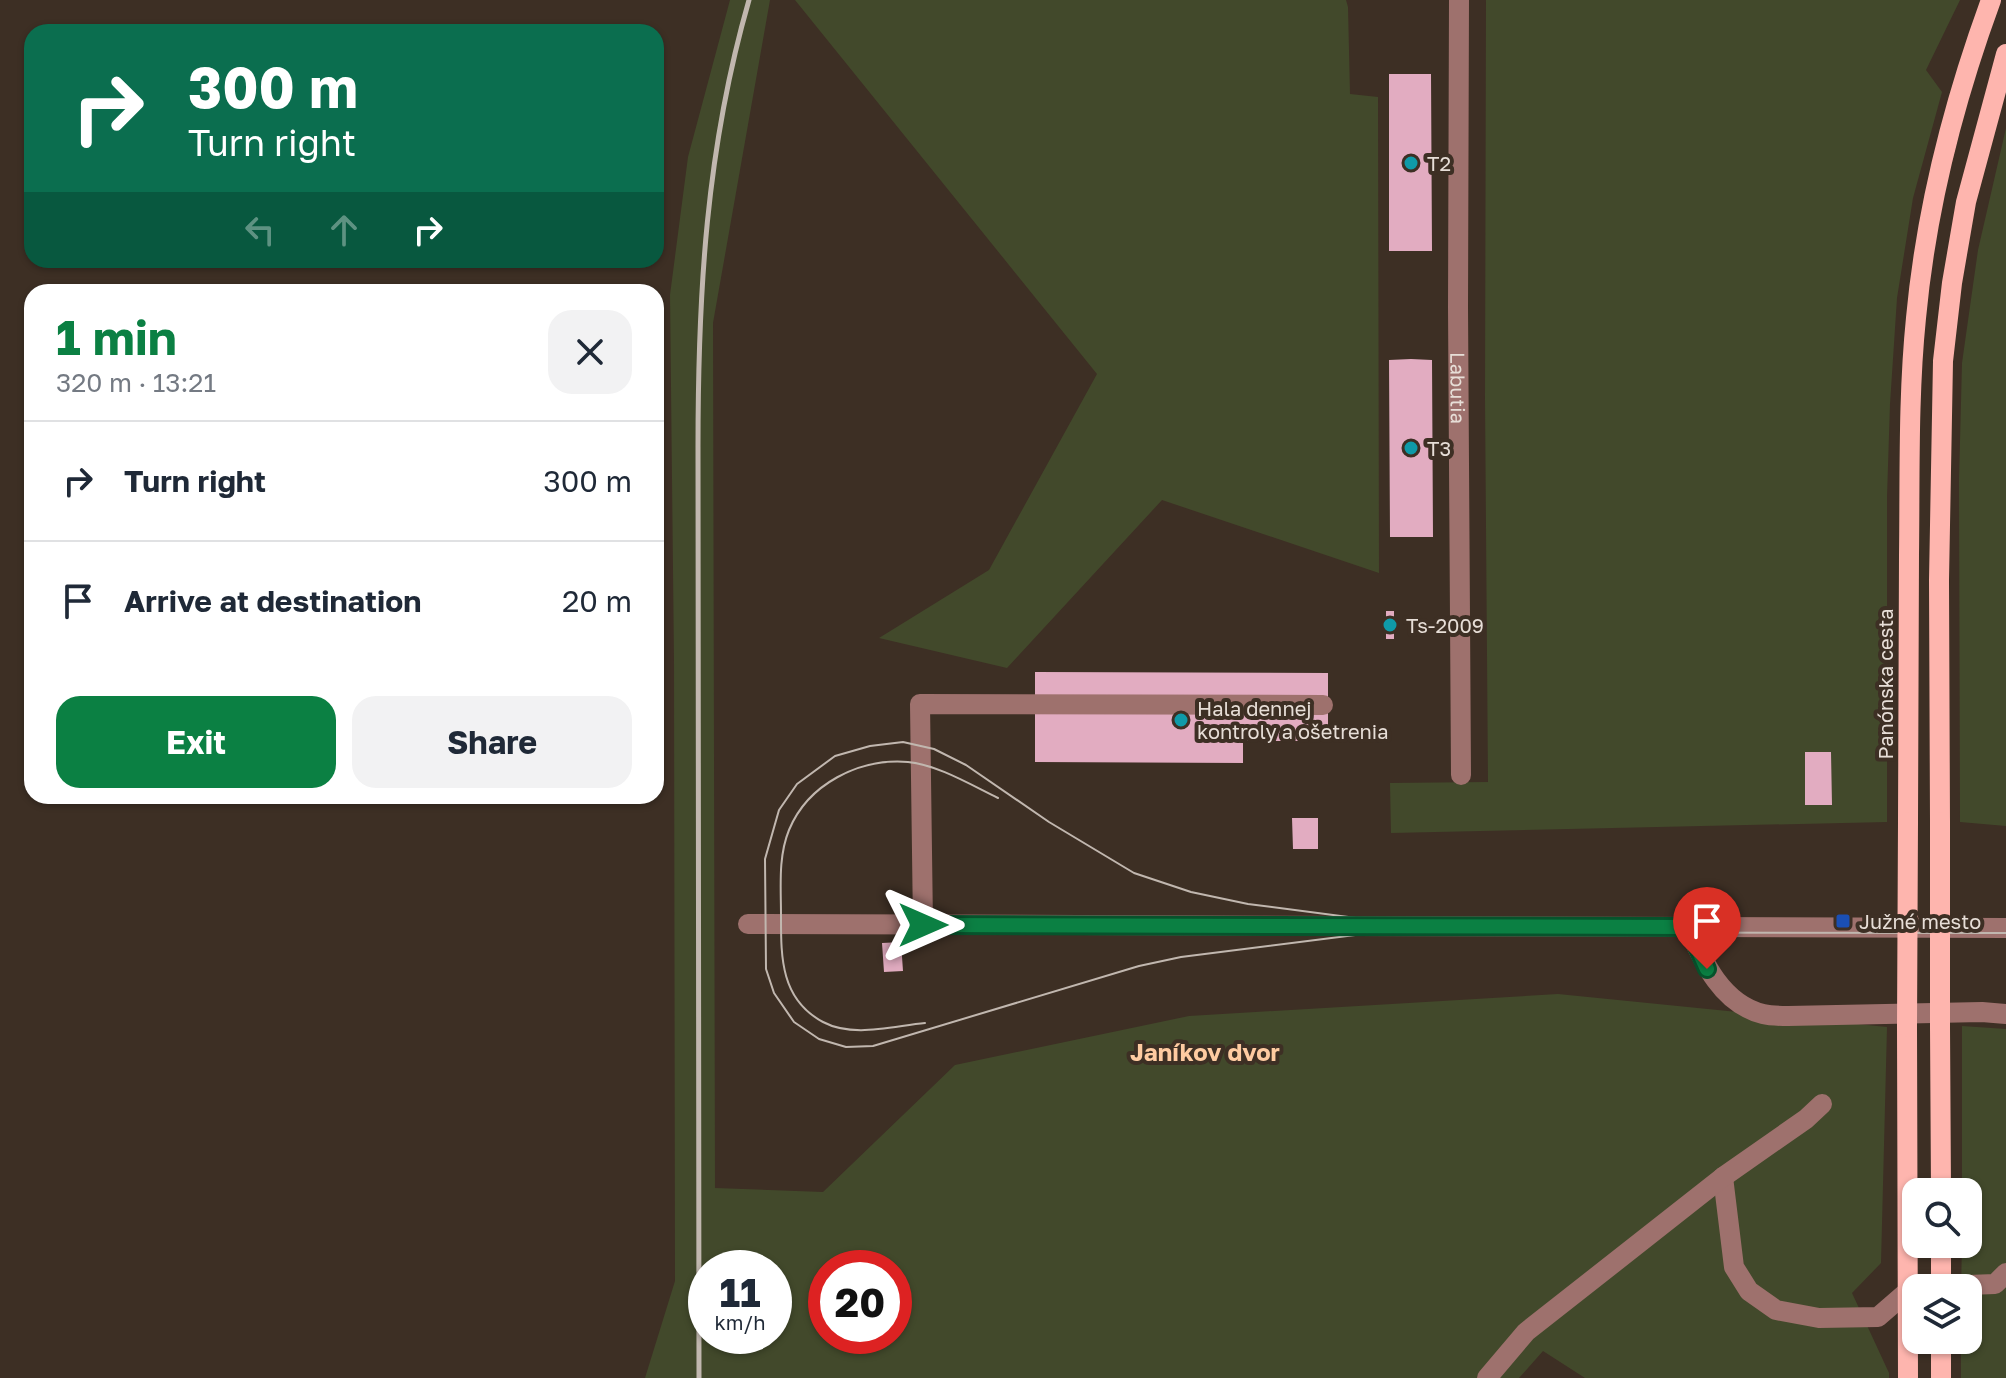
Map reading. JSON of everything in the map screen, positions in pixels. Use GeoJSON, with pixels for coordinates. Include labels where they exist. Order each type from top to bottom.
{"type":"FeatureCollection","features":[{"type":"Feature","properties":{"kind":"main road","name":"Panónska cesta"},"geometry":{"type":"LineString","coordinates":[[1908,1274],[1910,403],[1921,273],[1942,164],[1991,0]]}},
{"type":"Feature","properties":{"kind":"main road"},"geometry":{"type":"LineString","coordinates":[[1941,1178],[1939,580],[1943,361],[1966,202],[2006,54]]}},
{"type":"Feature","properties":{"kind":"main road","name":"Panónska cesta"},"geometry":{"type":"LineString","coordinates":[[1908,1354],[1908,1378]]}},
{"type":"Feature","properties":{"kind":"main road"},"geometry":{"type":"LineString","coordinates":[[1941,1354],[1941,1378]]}},
{"type":"Feature","properties":{"kind":"street","name":"Labutia"},"geometry":{"type":"LineString","coordinates":[[1459,0],[1461,775]]}},
{"type":"Feature","properties":{"kind":"street"},"geometry":{"type":"LineString","coordinates":[[1909,579],[1939,580]]}},
{"type":"Feature","properties":{"kind":"street"},"geometry":{"type":"LineString","coordinates":[[923,925],[920,704],[1323,705]]}},
{"type":"Feature","properties":{"kind":"street"},"geometry":{"type":"LineString","coordinates":[[748,924],[2006,928]]}},
{"type":"Feature","properties":{"kind":"street"},"geometry":{"type":"LineString","coordinates":[[1688,927],[1707,969],[1731,997],[1763,1014],[2006,1014]]}},
{"type":"Feature","properties":{"kind":"street"},"geometry":{"type":"LineString","coordinates":[[1487,1378],[1526,1332],[1723,1177],[1806,1119],[1822,1104]]}},
{"type":"Feature","properties":{"kind":"street"},"geometry":{"type":"LineString","coordinates":[[1723,1177],[1734,1267],[1749,1291],[1776,1310],[1819,1318],[1878,1317],[1902,1296]]}},
{"type":"Feature","properties":{"kind":"street"},"geometry":{"type":"LineString","coordinates":[[1982,1285],[1995,1284],[2006,1273]]}},
{"type":"Feature","properties":{"kind":"green space"},"geometry":{"type":"Polygon","coordinates":[[[730,0],[770,0],[713,323],[715,1188],[823,1192],[955,1065],[1189,1016],[1558,994],[1887,1027],[1881,1263],[1852,1293],[1889,1378],[1585,1378],[1543,1351],[1519,1378],[645,1378],[675,1281],[670,295],[688,157],[730,0]]]}},
{"type":"Feature","properties":{"kind":"green space"},"geometry":{"type":"Polygon","coordinates":[[[795,0],[1346,0],[1350,94],[1378,97],[1379,573],[1162,500],[1007,668],[879,638],[989,570],[1097,374],[795,0]]]}},
{"type":"Feature","properties":{"kind":"green space"},"geometry":{"type":"Polygon","coordinates":[[[1486,0],[1960,0],[1926,70],[1942,92],[1913,198],[1897,298],[1887,497],[1887,822],[1391,833],[1390,783],[1488,782],[1486,0]]]}},
{"type":"Feature","properties":{"kind":"green space"},"geometry":{"type":"Polygon","coordinates":[[[2006,128],[2006,826],[1960,822],[1959,481],[1962,363],[1978,250],[2006,128]]]}},
{"type":"Feature","properties":{"kind":"green space"},"geometry":{"type":"Polygon","coordinates":[[[1962,1026],[2006,1029],[2006,1378],[1961,1378],[1961,1354],[1982,1354],[1982,1274],[1961,1274],[1962,1258],[1982,1258],[1982,1178],[1962,1178],[1962,1026]]]}},
{"type":"Feature","properties":{"kind":"building","name":"T2"},"geometry":{"type":"Polygon","coordinates":[[[1389,74],[1431,74],[1432,251],[1389,251],[1389,74]]]}},
{"type":"Feature","properties":{"kind":"building","name":"T3"},"geometry":{"type":"Polygon","coordinates":[[[1389,360],[1432,360],[1433,537],[1390,537],[1389,360]]]}},
{"type":"Feature","properties":{"kind":"building","name":"Ts-2009"},"geometry":{"type":"Polygon","coordinates":[[[1386,611],[1394,611],[1394,639],[1386,639],[1386,611]]]}},
{"type":"Feature","properties":{"kind":"building","name":"Hala dennej kontroly a ošetrenia"},"geometry":{"type":"Polygon","coordinates":[[[1035,672],[1328,673],[1328,741],[1243,741],[1243,763],[1035,762],[1035,672]]]}},
{"type":"Feature","properties":{"kind":"building"},"geometry":{"type":"Polygon","coordinates":[[[1805,752],[1831,752],[1832,805],[1805,805],[1805,752]]]}},
{"type":"Feature","properties":{"kind":"building"},"geometry":{"type":"Polygon","coordinates":[[[1292,818],[1318,818],[1318,849],[1293,849],[1292,818]]]}},
{"type":"Feature","properties":{"kind":"building"},"geometry":{"type":"Polygon","coordinates":[[[901,942],[903,971],[884,972],[882,943],[901,942]]]}},
{"type":"Feature","properties":{"kind":"tram line"},"geometry":{"type":"LineString","coordinates":[[1379,921],[1248,904],[1191,892],[1134,873],[1049,822],[966,765],[934,749],[903,742],[870,746],[835,756],[797,784],[779,810],[765,859],[766,969],[774,993],[794,1022],[819,1039],[846,1047],[873,1046],[1139,966],[1181,957],[1379,932]]}},
{"type":"Feature","properties":{"kind":"tram line"},"geometry":{"type":"LineString","coordinates":[[925,1023],[873,1030],[835,1027],[823,1022],[798,1001],[783,961],[781,872],[785,840],[798,814],[822,787],[837,777],[871,764],[908,762],[931,767],[998,798]]}},
{"type":"Feature","properties":{"kind":"tram line"},"geometry":{"type":"LineString","coordinates":[[1028,930],[1308,931]]}},
{"type":"Feature","properties":{"kind":"tram line"},"geometry":{"type":"LineString","coordinates":[[1368,932],[2006,933]]}},
{"type":"Feature","properties":{"kind":"railway"},"geometry":{"type":"LineString","coordinates":[[699,1378],[700,334],[714,167],[734,56],[749,0]]}},
{"type":"Feature","properties":{"kind":"place","name":"T2"},"geometry":{"type":"Point","coordinates":[1411,163]}},
{"type":"Feature","properties":{"kind":"place","name":"T3"},"geometry":{"type":"Point","coordinates":[1411,448]}},
{"type":"Feature","properties":{"kind":"place","name":"Ts-2009"},"geometry":{"type":"Point","coordinates":[1390,625]}},
{"type":"Feature","properties":{"kind":"place","name":"Hala dennej kontroly a ošetrenia"},"geometry":{"type":"Point","coordinates":[1181,720]}},
{"type":"Feature","properties":{"kind":"place","name":"Južné mesto"},"geometry":{"type":"Point","coordinates":[1843,921]}},
{"type":"Feature","properties":{"kind":"district","name":"Janíkov dvor"},"geometry":{"type":"Point","coordinates":[1205,1051]}},
{"type":"Feature","properties":{"kind":"route"},"geometry":{"type":"LineString","coordinates":[[923,925],[1688,927],[1707,969]]}}]}
